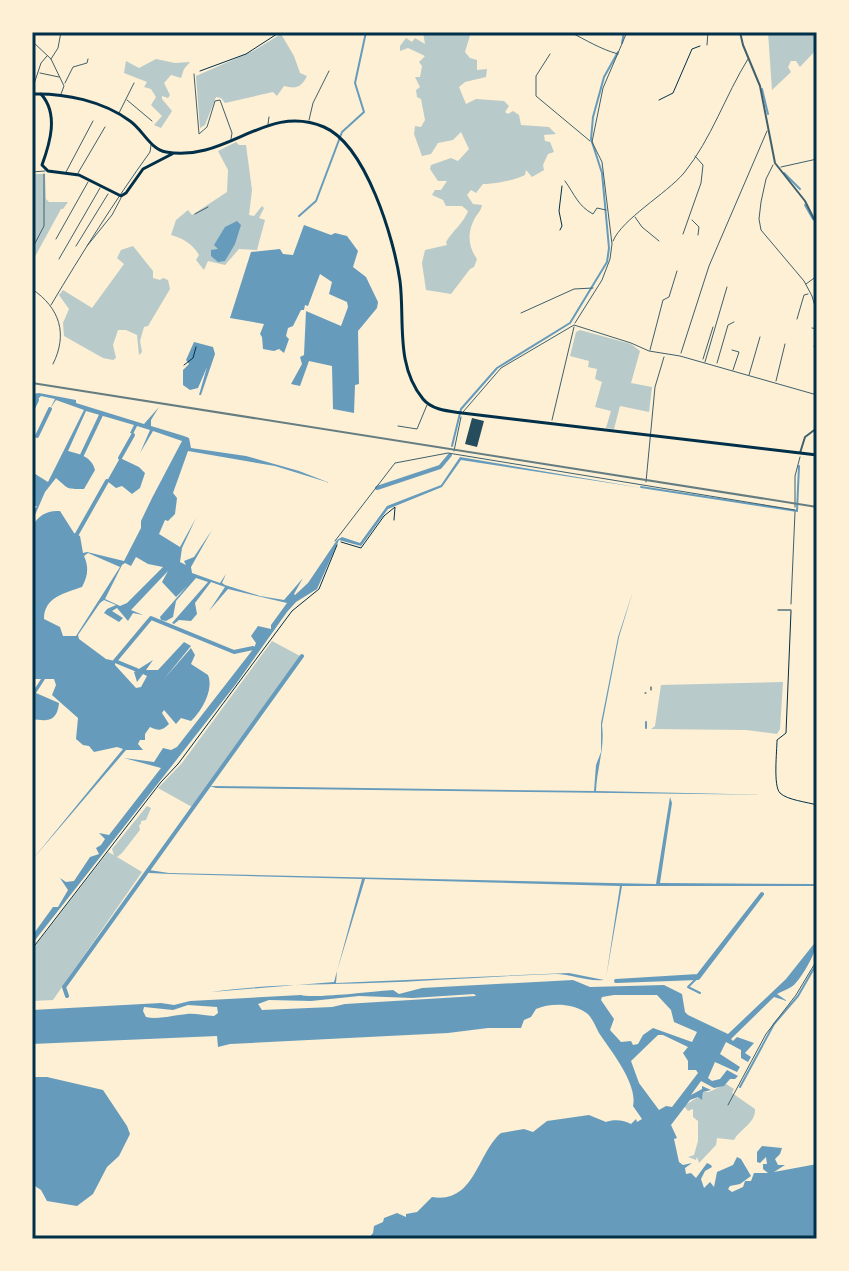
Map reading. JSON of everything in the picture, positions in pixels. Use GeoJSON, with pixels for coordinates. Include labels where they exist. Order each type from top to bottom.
{"type":"FeatureCollection","features":[{"type":"Feature","properties":{"kind":"main road"},"geometry":{"type":"LineString","coordinates":[[32,92],[76,97],[118,115],[131,122],[162,152],[217,149],[268,124],[287,121],[308,122],[339,136],[368,181],[382,215],[400,279],[400,322],[406,364],[419,393],[428,404],[460,413],[817,455]]}},
{"type":"Feature","properties":{"kind":"main road"},"geometry":{"type":"LineString","coordinates":[[41,94],[47,104],[52,137],[42,165],[46,173],[77,174],[120,195],[143,169],[174,153]]}},
{"type":"Feature","properties":{"kind":"main road"},"geometry":{"type":"LineString","coordinates":[[161,158],[162,152]]}},
{"type":"Feature","properties":{"kind":"street"},"geometry":{"type":"LineString","coordinates":[[51,59],[58,48],[61,32]]}},
{"type":"Feature","properties":{"kind":"street"},"geometry":{"type":"LineString","coordinates":[[570,32],[598,48],[618,54]]}},
{"type":"Feature","properties":{"kind":"street"},"geometry":{"type":"LineString","coordinates":[[592,142],[603,88],[627,32]]}},
{"type":"Feature","properties":{"kind":"street"},"geometry":{"type":"LineString","coordinates":[[707,45],[708,32]]}},
{"type":"Feature","properties":{"kind":"street"},"geometry":{"type":"LineString","coordinates":[[740,32],[758,79],[775,163],[805,201],[817,225]]}},
{"type":"Feature","properties":{"kind":"street"},"geometry":{"type":"LineString","coordinates":[[32,41],[51,59],[64,86]]}},
{"type":"Feature","properties":{"kind":"street"},"geometry":{"type":"LineString","coordinates":[[550,54],[536,76],[536,96],[592,142],[602,162],[605,210],[612,244]]}},
{"type":"Feature","properties":{"kind":"street"},"geometry":{"type":"LineString","coordinates":[[32,92],[47,55]]}},
{"type":"Feature","properties":{"kind":"street"},"geometry":{"type":"LineString","coordinates":[[61,94],[73,67],[87,63],[88,59]]}},
{"type":"Feature","properties":{"kind":"street"},"geometry":{"type":"LineString","coordinates":[[551,423],[574,325],[608,268],[614,237],[673,185],[695,156],[711,132],[748,59]]}},
{"type":"Feature","properties":{"kind":"street"},"geometry":{"type":"LineString","coordinates":[[308,122],[313,103],[329,71]]}},
{"type":"Feature","properties":{"kind":"street"},"geometry":{"type":"LineString","coordinates":[[38,73],[60,77]]}},
{"type":"Feature","properties":{"kind":"street"},"geometry":{"type":"LineString","coordinates":[[194,74],[199,134],[207,127],[215,101],[220,100],[232,133],[227,145]]}},
{"type":"Feature","properties":{"kind":"street"},"geometry":{"type":"LineString","coordinates":[[118,115],[134,83]]}},
{"type":"Feature","properties":{"kind":"street"},"geometry":{"type":"LineString","coordinates":[[126,100],[152,121]]}},
{"type":"Feature","properties":{"kind":"street"},"geometry":{"type":"LineString","coordinates":[[268,124],[269,117]]}},
{"type":"Feature","properties":{"kind":"street"},"geometry":{"type":"LineString","coordinates":[[66,173],[93,121]]}},
{"type":"Feature","properties":{"kind":"street"},"geometry":{"type":"LineString","coordinates":[[77,174],[105,127]]}},
{"type":"Feature","properties":{"kind":"street"},"geometry":{"type":"LineString","coordinates":[[680,356],[722,233],[769,129]]}},
{"type":"Feature","properties":{"kind":"street"},"geometry":{"type":"LineString","coordinates":[[51,305],[79,262],[85,247],[150,152],[151,144]]}},
{"type":"Feature","properties":{"kind":"street"},"geometry":{"type":"LineString","coordinates":[[683,234],[703,168],[695,156]]}},
{"type":"Feature","properties":{"kind":"street"},"geometry":{"type":"LineString","coordinates":[[778,168],[817,159]]}},
{"type":"Feature","properties":{"kind":"street"},"geometry":{"type":"LineString","coordinates":[[775,163],[766,179],[759,219],[761,230],[806,285],[817,313]]}},
{"type":"Feature","properties":{"kind":"street"},"geometry":{"type":"LineString","coordinates":[[32,172],[46,173],[44,226],[32,249]]}},
{"type":"Feature","properties":{"kind":"street"},"geometry":{"type":"LineString","coordinates":[[56,239],[89,179]]}},
{"type":"Feature","properties":{"kind":"street"},"geometry":{"type":"LineString","coordinates":[[565,181],[577,203],[589,212],[593,214],[597,208],[605,210]]}},
{"type":"Feature","properties":{"kind":"street"},"geometry":{"type":"LineString","coordinates":[[59,259],[101,186]]}},
{"type":"Feature","properties":{"kind":"street"},"geometry":{"type":"LineString","coordinates":[[76,246],[110,191]]}},
{"type":"Feature","properties":{"kind":"street"},"geometry":{"type":"LineString","coordinates":[[195,214],[208,207]]}},
{"type":"Feature","properties":{"kind":"street"},"geometry":{"type":"LineString","coordinates":[[635,217],[659,241]]}},
{"type":"Feature","properties":{"kind":"street"},"geometry":{"type":"LineString","coordinates":[[689,219],[699,227],[698,235]]}},
{"type":"Feature","properties":{"kind":"street"},"geometry":{"type":"LineString","coordinates":[[650,351],[663,300],[669,297],[677,271]]}},
{"type":"Feature","properties":{"kind":"street"},"geometry":{"type":"LineString","coordinates":[[806,285],[817,276]]}},
{"type":"Feature","properties":{"kind":"street"},"geometry":{"type":"LineString","coordinates":[[521,313],[580,287],[594,289]]}},
{"type":"Feature","properties":{"kind":"street"},"geometry":{"type":"LineString","coordinates":[[703,362],[727,287]]}},
{"type":"Feature","properties":{"kind":"street"},"geometry":{"type":"LineString","coordinates":[[32,289],[51,305],[61,331],[59,351],[53,364]]}},
{"type":"Feature","properties":{"kind":"street"},"geometry":{"type":"LineString","coordinates":[[797,319],[804,295],[811,294]]}},
{"type":"Feature","properties":{"kind":"street"},"geometry":{"type":"LineString","coordinates":[[716,366],[728,325],[734,322]]}},
{"type":"Feature","properties":{"kind":"street"},"geometry":{"type":"LineString","coordinates":[[454,454],[460,413],[501,368],[574,325],[650,351],[776,381],[817,395]]}},
{"type":"Feature","properties":{"kind":"street"},"geometry":{"type":"LineString","coordinates":[[703,362],[713,327]]}},
{"type":"Feature","properties":{"kind":"street"},"geometry":{"type":"LineString","coordinates":[[812,328],[817,329]]}},
{"type":"Feature","properties":{"kind":"street"},"geometry":{"type":"LineString","coordinates":[[749,375],[760,337]]}},
{"type":"Feature","properties":{"kind":"street"},"geometry":{"type":"LineString","coordinates":[[814,346],[817,341]]}},
{"type":"Feature","properties":{"kind":"street"},"geometry":{"type":"LineString","coordinates":[[776,381],[785,344]]}},
{"type":"Feature","properties":{"kind":"street"},"geometry":{"type":"LineString","coordinates":[[732,350],[739,352],[733,370]]}},
{"type":"Feature","properties":{"kind":"street"},"geometry":{"type":"LineString","coordinates":[[645,485],[655,387],[665,355]]}},
{"type":"Feature","properties":{"kind":"street"},"geometry":{"type":"LineString","coordinates":[[398,426],[417,429],[428,404]]}},
{"type":"Feature","properties":{"kind":"street"},"geometry":{"type":"LineString","coordinates":[[791,604],[795,476],[805,437],[817,428]]}},
{"type":"Feature","properties":{"kind":"street"},"geometry":{"type":"LineString","coordinates":[[335,541],[395,463],[454,454],[795,511]]}},
{"type":"Feature","properties":{"kind":"street"},"geometry":{"type":"LineString","coordinates":[[728,1105],[766,1034],[796,995],[817,960]]}},
{"type":"Feature","properties":{"kind":"path"},"geometry":{"type":"LineString","coordinates":[[194,74],[246,54],[280,32]]}},
{"type":"Feature","properties":{"kind":"path"},"geometry":{"type":"LineString","coordinates":[[659,100],[673,93],[693,47],[707,45]]}},
{"type":"Feature","properties":{"kind":"path"},"geometry":{"type":"LineString","coordinates":[[560,230],[562,179],[565,181]]}},
{"type":"Feature","properties":{"kind":"path"},"geometry":{"type":"LineString","coordinates":[[184,365],[193,358],[196,347]]}},
{"type":"Feature","properties":{"kind":"path"},"geometry":{"type":"LineString","coordinates":[[32,949],[178,764],[292,611],[319,589],[338,543],[361,548],[384,516],[395,507],[394,520]]}},
{"type":"Feature","properties":{"kind":"path"},"geometry":{"type":"LineString","coordinates":[[791,604],[786,733],[777,740],[777,791],[817,805]]}},
{"type":"Feature","properties":{"kind":"path"},"geometry":{"type":"LineString","coordinates":[[778,610],[791,610]]}},
{"type":"Feature","properties":{"kind":"shaded area"},"geometry":{"type":"Polygon","coordinates":[[[423,32],[471,32],[465,52],[477,60],[477,70],[487,69],[486,77],[465,82],[459,87],[466,104],[476,99],[504,101],[509,106],[505,112],[513,111],[519,115],[521,125],[549,127],[556,134],[544,135],[554,152],[548,154],[544,170],[532,177],[526,170],[521,177],[483,184],[476,193],[471,190],[467,195],[473,204],[482,205],[471,227],[470,237],[477,259],[451,294],[426,290],[422,263],[425,250],[447,245],[446,242],[468,211],[462,206],[446,206],[443,200],[432,195],[435,190],[441,190],[447,181],[438,181],[430,169],[431,165],[451,158],[458,161],[469,149],[461,132],[453,140],[438,143],[431,154],[422,156],[414,134],[415,126],[421,127],[425,120],[421,99],[417,97],[416,90],[420,87],[415,77],[420,77],[422,66],[419,62],[425,56],[408,48],[400,51],[400,46],[406,38],[412,42],[415,38],[425,44],[423,32]]]}},
{"type":"Feature","properties":{"kind":"shaded area"},"geometry":{"type":"Polygon","coordinates":[[[768,32],[817,32],[817,49],[800,67],[796,61],[791,61],[788,67],[791,72],[772,90],[768,32]]]}},
{"type":"Feature","properties":{"kind":"shaded area"},"geometry":{"type":"Polygon","coordinates":[[[281,34],[300,73],[307,76],[303,83],[295,87],[284,86],[277,96],[273,92],[225,103],[216,97],[205,125],[200,128],[196,76],[253,51],[281,34]]]}},
{"type":"Feature","properties":{"kind":"shaded area"},"geometry":{"type":"Polygon","coordinates":[[[156,59],[190,62],[181,78],[171,75],[164,83],[170,95],[168,98],[162,96],[162,99],[172,111],[161,128],[154,125],[162,116],[151,105],[156,97],[151,89],[144,87],[147,82],[124,73],[126,61],[139,68],[156,59]]]}},
{"type":"Feature","properties":{"kind":"shaded area"},"geometry":{"type":"Polygon","coordinates":[[[236,142],[246,145],[252,190],[249,215],[254,216],[262,206],[264,208],[259,218],[265,220],[257,250],[239,249],[225,265],[208,261],[204,270],[196,260],[199,255],[193,247],[171,235],[176,220],[188,210],[192,215],[227,192],[228,170],[218,151],[236,142]]]}},
{"type":"Feature","properties":{"kind":"shaded area"},"geometry":{"type":"Polygon","coordinates":[[[32,174],[45,174],[46,199],[49,202],[68,202],[61,209],[32,262],[32,174]]]}},
{"type":"Feature","properties":{"kind":"shaded area"},"geometry":{"type":"Polygon","coordinates":[[[133,246],[153,271],[153,278],[168,280],[170,289],[148,326],[144,327],[140,341],[142,352],[139,355],[137,335],[118,330],[113,345],[116,358],[103,358],[64,336],[63,323],[69,309],[59,295],[63,290],[92,308],[124,264],[117,258],[121,250],[133,246]]]}},
{"type":"Feature","properties":{"kind":"shaded area"},"geometry":{"type":"Polygon","coordinates":[[[580,330],[631,344],[640,351],[631,383],[652,387],[649,412],[620,406],[614,429],[606,428],[611,411],[595,407],[602,382],[595,379],[597,369],[588,367],[589,361],[570,356],[576,332],[580,330]]]}},
{"type":"Feature","properties":{"kind":"shaded area"},"geometry":{"type":"Polygon","coordinates":[[[272,641],[300,656],[192,807],[158,788],[182,763],[272,641]]]}},
{"type":"Feature","properties":{"kind":"shaded area"},"geometry":{"type":"Polygon","coordinates":[[[783,682],[780,729],[777,734],[746,730],[651,729],[655,726],[661,685],[783,682]]]}},
{"type":"Feature","properties":{"kind":"shaded area"},"geometry":{"type":"Polygon","coordinates":[[[147,806],[151,808],[146,820],[141,821],[140,830],[117,857],[142,872],[53,1000],[32,1001],[32,950],[108,852],[114,855],[112,849],[147,806]]]}},
{"type":"Feature","properties":{"kind":"shaded area"},"geometry":{"type":"Polygon","coordinates":[[[726,1084],[734,1089],[732,1093],[755,1109],[755,1114],[734,1140],[717,1138],[716,1145],[699,1163],[697,1157],[696,1160],[688,1157],[694,1155],[698,1141],[698,1121],[693,1117],[693,1109],[688,1111],[684,1106],[698,1097],[702,1099],[703,1092],[726,1084]]]}},
{"type":"Feature","properties":{"kind":"water"},"geometry":{"type":"Polygon","coordinates":[[[237,221],[241,225],[235,244],[225,261],[218,262],[211,256],[211,250],[218,249],[214,245],[225,227],[237,221]]]}},
{"type":"Feature","properties":{"kind":"water"},"geometry":{"type":"Polygon","coordinates":[[[304,225],[331,235],[347,236],[358,251],[353,267],[366,277],[378,302],[377,308],[358,331],[359,384],[355,385],[354,413],[333,409],[332,366],[309,361],[300,386],[291,384],[302,364],[300,357],[304,355],[306,311],[341,326],[347,302],[329,294],[332,282],[320,274],[308,306],[305,305],[293,326],[288,328],[286,336],[289,339],[284,353],[279,349],[263,349],[260,334],[264,324],[230,318],[251,252],[280,249],[283,254],[293,255],[304,225]]]}},
{"type":"Feature","properties":{"kind":"water"},"geometry":{"type":"Polygon","coordinates":[[[194,342],[213,347],[215,354],[201,395],[207,367],[198,388],[190,390],[183,385],[183,370],[189,364],[186,360],[194,342]]]}},
{"type":"Feature","properties":{"kind":"water"},"geometry":{"type":"Polygon","coordinates":[[[32,394],[76,400],[76,403],[144,424],[159,407],[151,426],[189,438],[191,448],[246,456],[330,483],[275,466],[188,451],[173,493],[177,498],[175,514],[168,521],[165,520],[159,534],[180,547],[196,518],[182,548],[180,562],[186,565],[184,561],[194,557],[212,530],[191,567],[192,573],[220,583],[226,574],[222,583],[225,585],[284,600],[303,578],[295,595],[308,583],[337,540],[342,537],[360,543],[387,506],[441,485],[460,457],[642,488],[461,460],[442,487],[388,509],[361,546],[339,540],[317,589],[296,602],[287,612],[236,684],[32,944],[32,936],[53,907],[58,907],[68,890],[60,878],[66,882],[74,881],[90,857],[99,854],[96,848],[105,839],[99,833],[109,835],[161,768],[124,758],[154,762],[163,748],[171,750],[177,747],[254,648],[256,643],[251,636],[258,626],[271,629],[287,603],[228,589],[209,611],[225,587],[211,582],[195,603],[197,614],[191,621],[179,620],[174,624],[208,582],[196,578],[176,601],[173,617],[161,620],[160,617],[187,586],[176,597],[162,582],[168,571],[131,610],[143,615],[133,613],[128,621],[117,608],[112,611],[123,618],[119,622],[104,613],[116,605],[104,600],[100,603],[78,635],[79,639],[106,659],[115,661],[115,665],[136,688],[141,687],[147,676],[143,674],[137,682],[134,672],[153,660],[146,670],[158,670],[184,642],[191,646],[164,679],[191,648],[195,655],[191,664],[208,675],[208,693],[203,706],[191,721],[181,718],[176,724],[164,710],[162,713],[169,724],[160,730],[150,727],[145,740],[140,740],[138,744],[143,750],[126,750],[32,860],[123,749],[117,747],[94,752],[76,739],[78,718],[52,695],[56,685],[54,679],[45,679],[36,693],[59,703],[56,714],[46,720],[32,719],[32,693],[41,679],[32,679],[32,526],[44,514],[60,511],[74,533],[80,536],[83,553],[87,552],[124,561],[182,441],[153,431],[140,453],[150,430],[137,426],[133,434],[130,433],[134,425],[86,411],[68,451],[88,459],[95,470],[84,489],[68,488],[56,478],[45,492],[32,522],[32,513],[37,506],[32,506],[32,472],[48,482],[84,410],[56,400],[50,409],[55,399],[41,396],[37,400],[32,398],[32,394]],[[88,553],[84,556],[87,572],[82,587],[57,597],[45,612],[44,619],[60,627],[63,636],[76,636],[120,567],[88,553]],[[136,557],[131,566],[122,565],[105,599],[120,606],[127,603],[163,567],[136,557]]]}},
{"type":"Feature","properties":{"kind":"water"},"geometry":{"type":"Polygon","coordinates":[[[120,458],[145,473],[140,488],[132,494],[122,486],[116,488],[107,481],[120,458]]]}},
{"type":"Feature","properties":{"kind":"water"},"geometry":{"type":"Polygon","coordinates":[[[633,591],[619,637],[602,725],[601,750],[601,723],[618,637],[633,591]]]}},
{"type":"Feature","properties":{"kind":"water"},"geometry":{"type":"Polygon","coordinates":[[[601,753],[596,791],[774,795],[216,788],[210,786],[594,791],[596,765],[601,753]]]}},
{"type":"Feature","properties":{"kind":"water"},"geometry":{"type":"Polygon","coordinates":[[[670,797],[672,803],[660,883],[817,884],[622,886],[606,978],[620,886],[365,879],[336,983],[569,973],[604,980],[555,974],[296,985],[334,982],[362,879],[147,872],[656,884],[670,797]]]}},
{"type":"Feature","properties":{"kind":"water"},"geometry":{"type":"Polygon","coordinates":[[[817,940],[812,957],[797,981],[777,994],[787,1001],[774,997],[731,1039],[733,1041],[737,1037],[754,1043],[745,1053],[751,1057],[748,1062],[741,1058],[741,1050],[726,1042],[720,1054],[740,1067],[737,1072],[715,1062],[708,1078],[712,1081],[720,1079],[727,1070],[738,1076],[724,1086],[714,1088],[701,1081],[691,1095],[702,1086],[711,1090],[703,1092],[702,1100],[698,1097],[690,1100],[671,1125],[677,1138],[674,1139],[679,1162],[683,1165],[692,1163],[685,1168],[686,1174],[691,1173],[696,1178],[707,1163],[711,1165],[701,1179],[704,1188],[710,1182],[714,1187],[717,1172],[733,1165],[737,1157],[751,1176],[740,1184],[730,1186],[728,1189],[732,1192],[743,1187],[745,1181],[751,1181],[754,1173],[768,1173],[763,1169],[763,1164],[767,1164],[766,1157],[757,1162],[757,1152],[762,1146],[782,1148],[775,1159],[778,1165],[785,1165],[774,1172],[817,1164],[817,1239],[368,1239],[374,1226],[383,1222],[384,1218],[397,1213],[406,1217],[406,1214],[417,1212],[432,1197],[458,1193],[474,1175],[501,1133],[524,1129],[533,1132],[547,1121],[589,1115],[606,1122],[619,1120],[631,1124],[636,1119],[637,1122],[642,1119],[633,1106],[631,1088],[622,1068],[590,1016],[573,1007],[554,1005],[536,1009],[531,1017],[524,1020],[521,1028],[448,1033],[218,1047],[217,1036],[32,1044],[32,1010],[161,1003],[174,1005],[190,1001],[393,990],[399,994],[422,988],[573,980],[590,987],[664,985],[682,994],[688,1015],[728,1034],[786,979],[817,940]],[[657,995],[602,997],[614,1019],[610,1030],[621,1042],[638,1044],[643,1035],[653,1028],[692,1042],[697,1032],[674,1022],[671,1010],[657,995]],[[359,996],[311,1001],[269,1000],[258,1004],[262,1010],[476,996],[359,996]],[[188,1005],[173,1010],[144,1007],[143,1011],[146,1017],[156,1018],[190,1014],[214,1016],[218,1013],[217,1007],[188,1005]],[[658,1035],[631,1061],[639,1083],[659,1110],[672,1107],[698,1073],[688,1070],[688,1061],[683,1053],[688,1047],[663,1035],[658,1035]]]}},
{"type":"Feature","properties":{"kind":"water"},"geometry":{"type":"Polygon","coordinates":[[[32,1077],[47,1077],[103,1090],[130,1134],[93,1194],[77,1206],[47,1201],[41,1190],[32,1184],[32,1077]]]}},
{"type":"Feature","properties":{"kind":"building"},"geometry":{"type":"Polygon","coordinates":[[[472,418],[484,421],[477,447],[465,444],[472,418]]]}},
{"type":"Feature","properties":{"kind":"waterway"},"geometry":{"type":"LineString","coordinates":[[299,216],[316,201],[342,132],[364,112],[355,83],[366,32]]}},
{"type":"Feature","properties":{"kind":"waterway"},"geometry":{"type":"LineString","coordinates":[[622,43],[624,32]]}},
{"type":"Feature","properties":{"kind":"waterway"},"geometry":{"type":"LineString","coordinates":[[452,446],[461,409],[497,368],[570,323],[607,262],[609,248],[602,173],[591,139],[593,117],[604,77],[618,52]]}},
{"type":"Feature","properties":{"kind":"waterway"},"geometry":{"type":"LineString","coordinates":[[762,89],[768,114]]}},
{"type":"Feature","properties":{"kind":"waterway"},"geometry":{"type":"LineString","coordinates":[[784,173],[800,189]]}},
{"type":"Feature","properties":{"kind":"waterway"},"geometry":{"type":"LineString","coordinates":[[805,205],[813,219]]}},
{"type":"Feature","properties":{"kind":"waterway"},"geometry":{"type":"LineString","coordinates":[[32,410],[37,400]]}},
{"type":"Feature","properties":{"kind":"waterway"},"geometry":{"type":"LineString","coordinates":[[37,436],[50,409]]}},
{"type":"Feature","properties":{"kind":"waterway"},"geometry":{"type":"LineString","coordinates":[[82,455],[101,415]]}},
{"type":"Feature","properties":{"kind":"waterway"},"geometry":{"type":"LineString","coordinates":[[120,458],[133,435]]}},
{"type":"Feature","properties":{"kind":"waterway"},"geometry":{"type":"LineString","coordinates":[[377,488],[440,467],[450,455]]}},
{"type":"Feature","properties":{"kind":"waterway"},"geometry":{"type":"LineString","coordinates":[[641,487],[797,511],[799,466]]}},
{"type":"Feature","properties":{"kind":"waterway"},"geometry":{"type":"LineString","coordinates":[[77,534],[107,481]]}},
{"type":"Feature","properties":{"kind":"waterway"},"geometry":{"type":"LineString","coordinates":[[137,670],[115,661],[151,618],[234,652],[253,648]]}},
{"type":"Feature","properties":{"kind":"waterway"},"geometry":{"type":"LineString","coordinates":[[67,996],[64,987],[302,656]]}},
{"type":"Feature","properties":{"kind":"waterway"},"geometry":{"type":"LineString","coordinates":[[646,722],[646,728]]}},
{"type":"Feature","properties":{"kind":"waterway"},"geometry":{"type":"LineString","coordinates":[[762,894],[698,978],[616,981],[698,976],[762,894]]}},
{"type":"Feature","properties":{"kind":"waterway"},"geometry":{"type":"LineString","coordinates":[[740,1087],[774,1024],[798,996],[817,963]]}},
{"type":"Feature","properties":{"kind":"waterway"},"geometry":{"type":"LineString","coordinates":[[697,978],[688,987],[700,993]]}},
{"type":"Feature","properties":{"kind":"railway"},"geometry":{"type":"LineString","coordinates":[[32,383],[817,507]]}}]}
